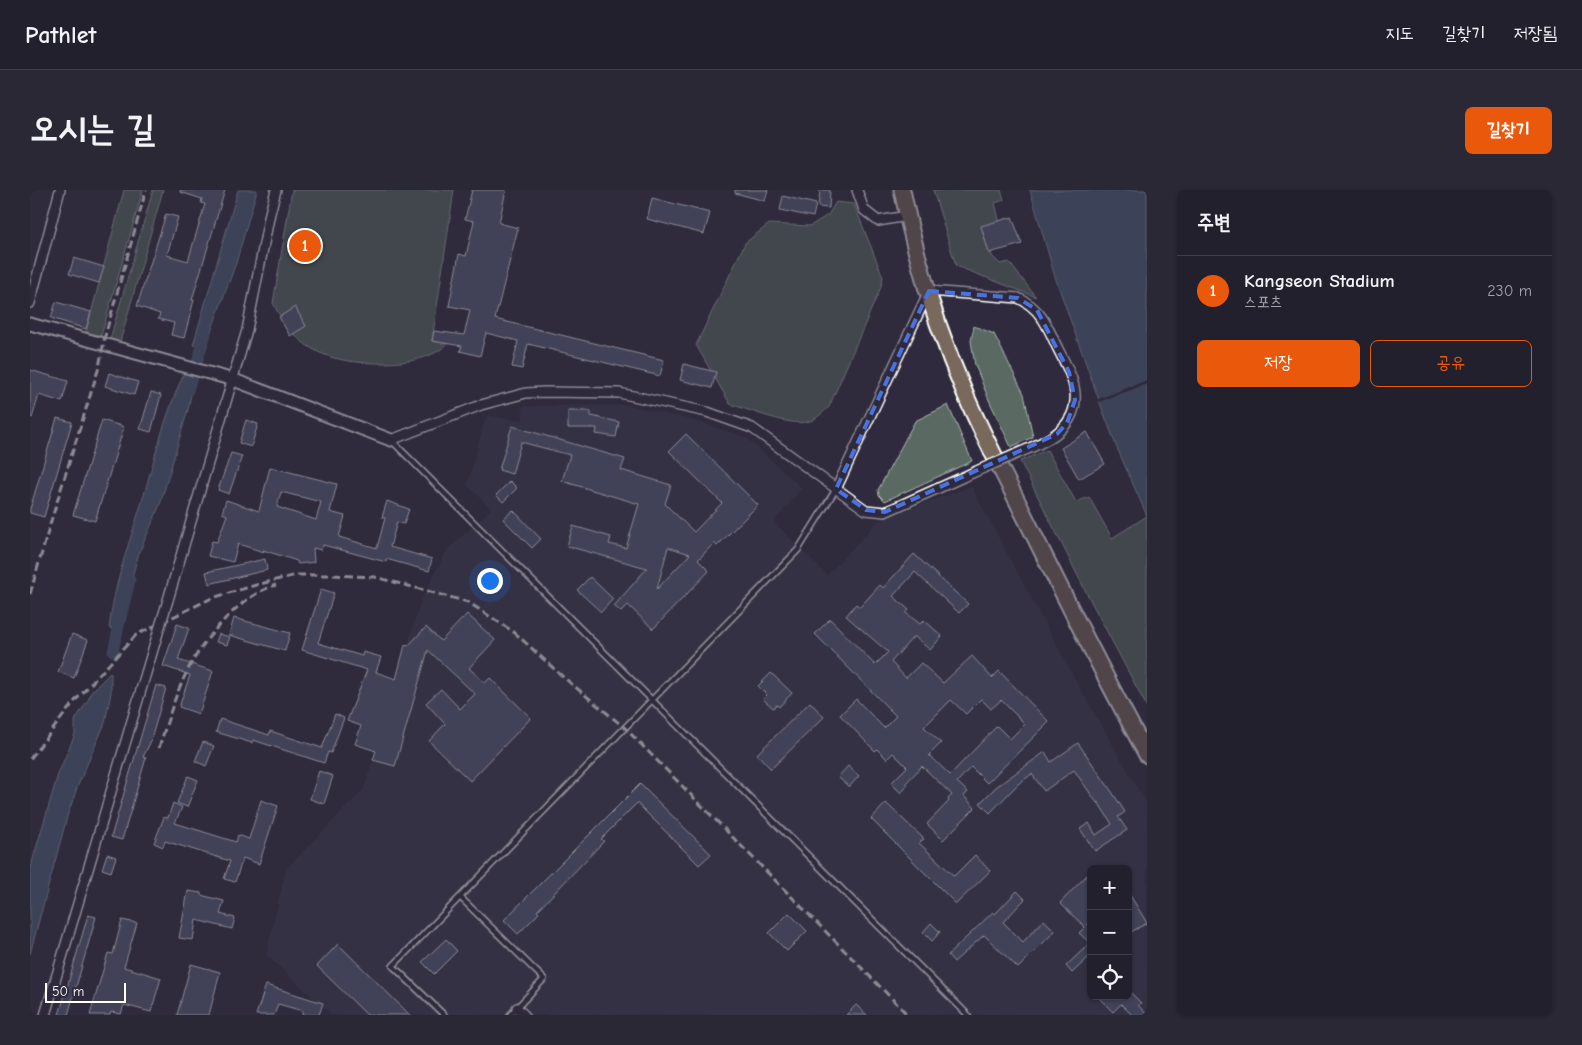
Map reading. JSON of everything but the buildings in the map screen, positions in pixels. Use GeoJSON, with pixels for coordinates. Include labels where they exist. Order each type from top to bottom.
{"type":"FeatureCollection","features":[{"type":"Feature","properties":{"kind":"highway"},"geometry":{"type":"LineString","coordinates":[[902,190],[907,216],[929,291],[966,396],[1084,635],[1147,755]]}},
{"type":"Feature","properties":{"kind":"street"},"geometry":{"type":"LineString","coordinates":[[30,303],[60,190]]}},
{"type":"Feature","properties":{"kind":"street"},"geometry":{"type":"LineString","coordinates":[[45,1015],[234,380],[247,330],[276,190]]}},
{"type":"Feature","properties":{"kind":"street"},"geometry":{"type":"LineString","coordinates":[[857,190],[864,210],[878,221],[907,216]]}},
{"type":"Feature","properties":{"kind":"street"},"geometry":{"type":"LineString","coordinates":[[30,324],[234,380],[391,440],[481,405],[526,393],[619,393],[707,412],[752,428],[836,489],[866,510],[885,512],[1043,442],[1057,434],[1067,424],[1076,400],[1069,372],[1044,320],[1032,306],[1018,298],[929,291],[836,489]]}},
{"type":"Feature","properties":{"kind":"street"},"geometry":{"type":"LineString","coordinates":[[517,1008],[524,1015]]}},
{"type":"Feature","properties":{"kind":"lane"},"geometry":{"type":"LineString","coordinates":[[391,440],[968,1015]]}},
{"type":"Feature","properties":{"kind":"lane"},"geometry":{"type":"LineString","coordinates":[[444,1015],[393,966],[798,550],[836,489]]}},
{"type":"Feature","properties":{"kind":"lane"},"geometry":{"type":"LineString","coordinates":[[460,897],[544,979],[510,1015]]}},
{"type":"Feature","properties":{"kind":"highlighted area"},"geometry":{"type":"Polygon","coordinates":[[[929,291],[1018,298],[1037,310],[1069,372],[1075,400],[1067,423],[1057,434],[885,512],[866,510],[836,489],[929,291]]]}},
{"type":"Feature","properties":{"kind":"shaded area"},"geometry":{"type":"Polygon","coordinates":[[[238,190],[257,190],[236,263],[205,348],[193,345],[238,190]]]}},
{"type":"Feature","properties":{"kind":"shaded area"},"geometry":{"type":"Polygon","coordinates":[[[1030,190],[1147,190],[1147,516],[1101,406],[1055,277],[1030,190]]]}},
{"type":"Feature","properties":{"kind":"shaded area"},"geometry":{"type":"Polygon","coordinates":[[[184,373],[194,376],[189,406],[160,505],[139,553],[118,631],[109,628],[119,578],[161,434],[184,373]]]}},
{"type":"Feature","properties":{"kind":"shaded area"},"geometry":{"type":"Polygon","coordinates":[[[628,405],[700,422],[747,438],[802,488],[774,522],[827,575],[879,520],[971,486],[1080,688],[1147,804],[1147,1015],[332,1015],[266,955],[286,869],[364,789],[421,600],[446,551],[491,509],[467,485],[486,416],[523,420],[522,406],[628,405]]]}},
{"type":"Feature","properties":{"kind":"shaded area"},"geometry":{"type":"Polygon","coordinates":[[[111,672],[111,693],[105,723],[77,788],[67,817],[30,954],[30,875],[33,859],[58,774],[75,734],[75,720],[92,691],[111,672]]]}},
{"type":"Feature","properties":{"kind":"green space"},"geometry":{"type":"Polygon","coordinates":[[[124,190],[143,190],[101,336],[86,332],[124,190]]]}},
{"type":"Feature","properties":{"kind":"green space"},"geometry":{"type":"Polygon","coordinates":[[[153,190],[163,190],[120,342],[110,339],[153,190]]]}},
{"type":"Feature","properties":{"kind":"green space"},"geometry":{"type":"Polygon","coordinates":[[[292,190],[454,190],[432,341],[448,344],[434,353],[412,361],[368,363],[334,358],[306,345],[294,334],[273,303],[292,190]]]}},
{"type":"Feature","properties":{"kind":"green space"},"geometry":{"type":"Polygon","coordinates":[[[933,190],[1001,190],[1004,200],[995,203],[1000,224],[984,228],[992,256],[1000,264],[1009,262],[1036,297],[956,266],[933,190]]]}},
{"type":"Feature","properties":{"kind":"green space"},"geometry":{"type":"Polygon","coordinates":[[[836,202],[854,204],[883,277],[881,287],[829,407],[813,420],[799,423],[780,420],[730,404],[696,345],[745,243],[769,224],[810,226],[828,215],[836,202]]]}},
{"type":"Feature","properties":{"kind":"green space"},"geometry":{"type":"Polygon","coordinates":[[[974,326],[994,334],[1024,394],[1033,437],[1011,447],[975,365],[971,341],[974,326]]]}},
{"type":"Feature","properties":{"kind":"green space"},"geometry":{"type":"Polygon","coordinates":[[[948,405],[972,461],[885,501],[879,495],[878,490],[915,421],[948,405]]]}},
{"type":"Feature","properties":{"kind":"green space"},"geometry":{"type":"Polygon","coordinates":[[[1047,450],[1076,502],[1089,497],[1112,538],[1147,516],[1147,707],[1020,461],[1047,450]]]}},
{"type":"Feature","properties":{"kind":"pier"},"geometry":{"type":"Polygon","coordinates":[[[1147,380],[1147,384],[1099,402],[1098,399],[1147,380]]]}},
{"type":"Feature","properties":{"kind":"waterway"},"geometry":{"type":"LineString","coordinates":[[188,390],[206,334]]}},
{"type":"Feature","properties":{"kind":"waterway"},"geometry":{"type":"LineString","coordinates":[[113,651],[130,580]]}},
{"type":"Feature","properties":{"kind":"railway"},"geometry":{"type":"LineString","coordinates":[[30,594],[99,367],[105,336],[146,190]]}},
{"type":"Feature","properties":{"kind":"railway"},"geometry":{"type":"LineString","coordinates":[[30,759],[73,703],[136,635],[212,598],[296,575],[332,575],[375,577],[468,602],[515,633],[562,676],[625,728],[908,1015]]}},
{"type":"Feature","properties":{"kind":"railway"},"geometry":{"type":"LineString","coordinates":[[159,748],[183,679],[200,649],[236,609],[248,599],[276,585]]}},
{"type":"Feature","properties":{"kind":"place","name":"Kangseon Stadium"},"geometry":{"type":"Point","coordinates":[305,246]}}]}
